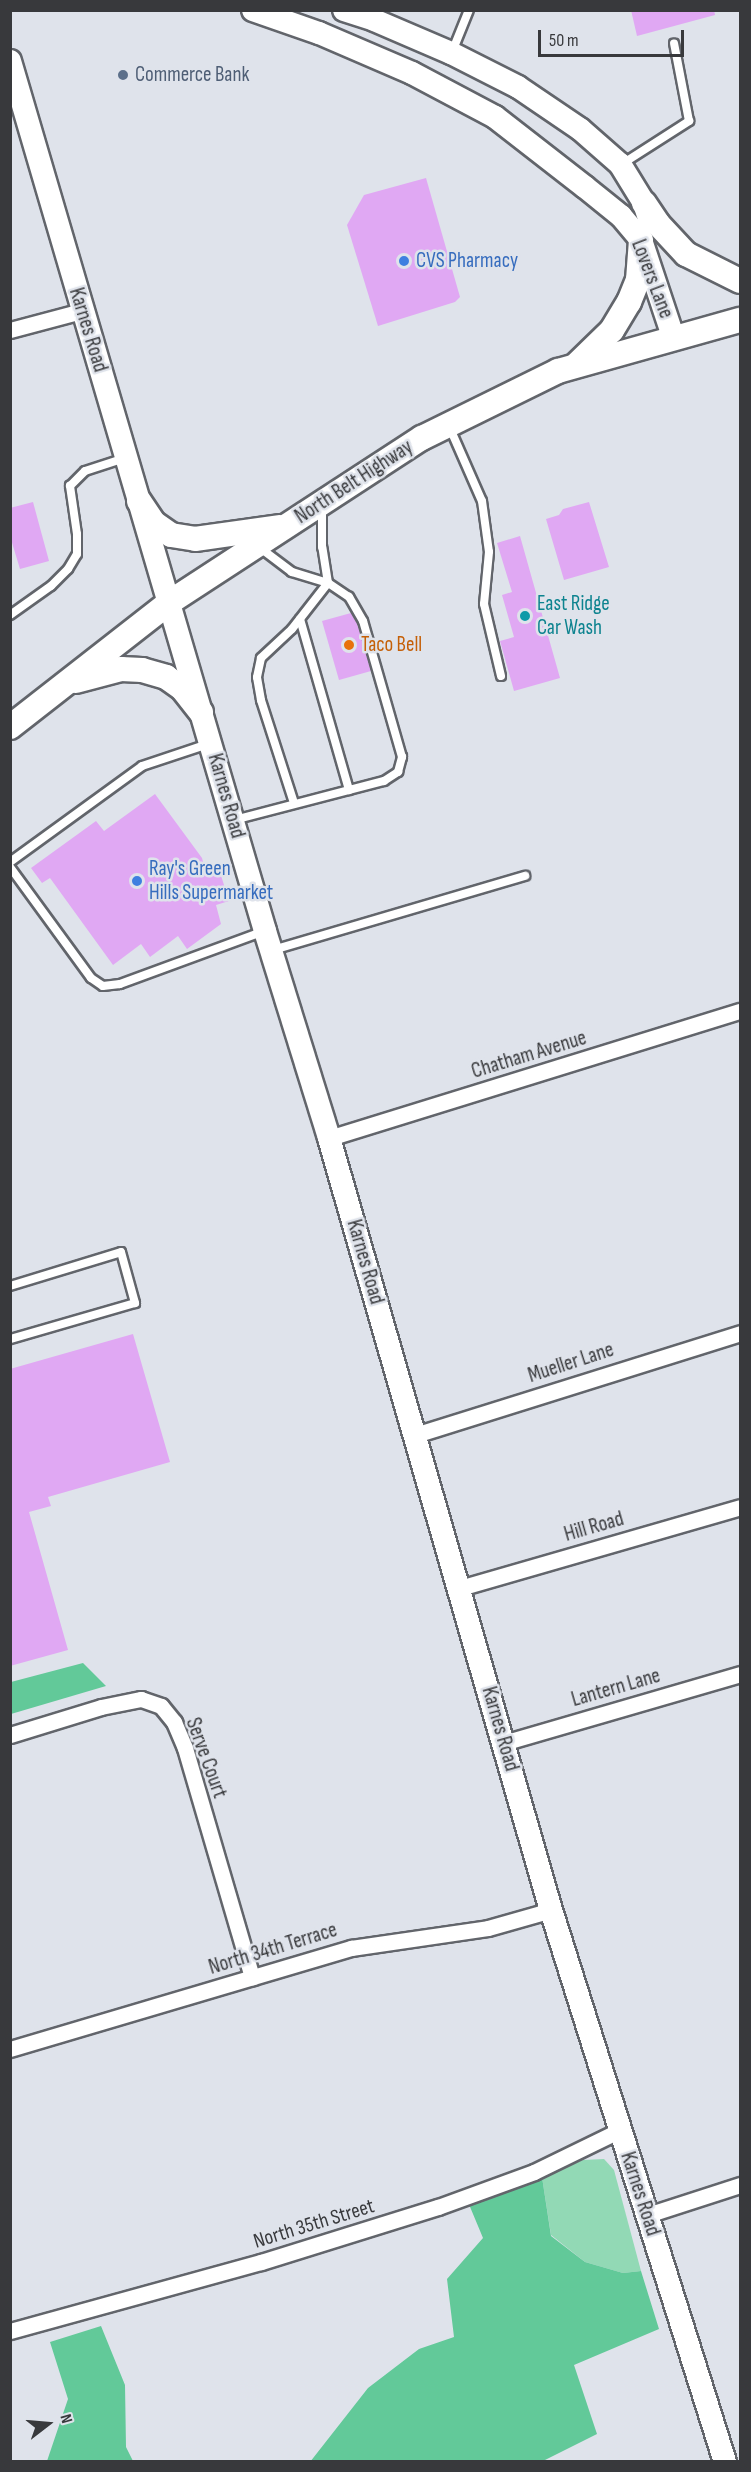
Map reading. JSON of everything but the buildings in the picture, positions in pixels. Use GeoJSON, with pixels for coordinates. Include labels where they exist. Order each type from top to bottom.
{"type":"FeatureCollection","features":[{"type":"Feature","properties":{"kind":"main road"},"geometry":{"type":"LineString","coordinates":[[644,203],[658,224],[686,254],[741,280]]}},
{"type":"Feature","properties":{"kind":"main road"},"geometry":{"type":"LineString","coordinates":[[573,367],[590,355],[612,330],[629,302],[638,280],[641,240]]}},
{"type":"Feature","properties":{"kind":"main road","name":"North Belt Highway"},"geometry":{"type":"LineString","coordinates":[[12,723],[170,602],[422,438],[558,371],[741,320]]}},
{"type":"Feature","properties":{"kind":"main road"},"geometry":{"type":"LineString","coordinates":[[139,501],[154,523],[171,535],[195,539],[287,525]]}},
{"type":"Feature","properties":{"kind":"main road"},"geometry":{"type":"LineString","coordinates":[[65,684],[121,669],[142,670],[166,677],[182,688],[201,712]]}},
{"type":"Feature","properties":{"kind":"street","name":"Lovers Lane"},"geometry":{"type":"LineString","coordinates":[[253,10],[320,33],[412,73],[495,117],[621,216],[641,240],[674,339]]}},
{"type":"Feature","properties":{"kind":"street","name":"Lovers Lane"},"geometry":{"type":"LineString","coordinates":[[344,10],[374,20],[452,53],[518,87],[580,129],[620,164],[644,203],[672,293],[674,339]]}},
{"type":"Feature","properties":{"kind":"street","name":"Karnes Road"},"geometry":{"type":"LineString","coordinates":[[10,61],[268,941],[329,1138],[460,1587],[551,1910],[725,2462]]}},
{"type":"Feature","properties":{"kind":"street"},"geometry":{"type":"LineString","coordinates":[[10,330],[82,311]]}},
{"type":"Feature","properties":{"kind":"street","name":"Chatham Avenue"},"geometry":{"type":"LineString","coordinates":[[329,1138],[741,1011]]}},
{"type":"Feature","properties":{"kind":"street","name":"Mueller Lane"},"geometry":{"type":"LineString","coordinates":[[415,1435],[741,1333]]}},
{"type":"Feature","properties":{"kind":"street","name":"Hill Road"},"geometry":{"type":"LineString","coordinates":[[460,1587],[741,1506]]}},
{"type":"Feature","properties":{"kind":"street","name":"Lantern Lane"},"geometry":{"type":"LineString","coordinates":[[503,1743],[741,1674]]}},
{"type":"Feature","properties":{"kind":"street","name":"Serve Court"},"geometry":{"type":"LineString","coordinates":[[10,1735],[102,1707],[141,1699],[161,1706],[174,1722],[185,1748],[252,1977]]}},
{"type":"Feature","properties":{"kind":"street","name":"North 34th Terrace"},"geometry":{"type":"LineString","coordinates":[[10,2049],[351,1948],[488,1928],[551,1910]]}},
{"type":"Feature","properties":{"kind":"street","name":"North 35th Street"},"geometry":{"type":"LineString","coordinates":[[10,2331],[261,2262],[438,2207],[534,2172],[620,2130]]}},
{"type":"Feature","properties":{"kind":"street"},"geometry":{"type":"LineString","coordinates":[[647,2215],[741,2185]]}},
{"type":"Feature","properties":{"kind":"lane"},"geometry":{"type":"LineString","coordinates":[[452,53],[469,10]]}},
{"type":"Feature","properties":{"kind":"lane"},"geometry":{"type":"LineString","coordinates":[[620,164],[689,121],[674,43]]}},
{"type":"Feature","properties":{"kind":"lane"},"geometry":{"type":"LineString","coordinates":[[449,425],[482,501],[489,552],[484,604],[501,676]]}},
{"type":"Feature","properties":{"kind":"lane"},"geometry":{"type":"LineString","coordinates":[[10,615],[51,586],[68,569],[77,554],[77,534],[70,486],[84,471],[126,458]]}},
{"type":"Feature","properties":{"kind":"lane"},"geometry":{"type":"LineString","coordinates":[[294,803],[261,700],[258,676],[261,658],[300,619],[328,583],[322,547],[322,504]]}},
{"type":"Feature","properties":{"kind":"lane"},"geometry":{"type":"LineString","coordinates":[[233,820],[384,781],[398,772],[402,757],[363,621],[348,597],[328,583],[292,572],[256,546]]}},
{"type":"Feature","properties":{"kind":"lane"},"geometry":{"type":"LineString","coordinates":[[300,619],[349,790]]}},
{"type":"Feature","properties":{"kind":"lane"},"geometry":{"type":"LineString","coordinates":[[211,743],[142,766],[10,864],[91,978],[103,986],[120,984],[268,941],[525,876]]}},
{"type":"Feature","properties":{"kind":"lane"},"geometry":{"type":"LineString","coordinates":[[10,1286],[121,1252],[135,1303],[10,1339]]}},
{"type":"Feature","properties":{"kind":"green space"},"geometry":{"type":"Polygon","coordinates":[[[83,1663],[106,1686],[11,1714],[11,1682],[83,1663]]]}},
{"type":"Feature","properties":{"kind":"green space"},"geometry":{"type":"Polygon","coordinates":[[[604,2159],[614,2170],[641,2271],[623,2273],[585,2262],[551,2235],[542,2177],[583,2160],[604,2159]]]}},
{"type":"Feature","properties":{"kind":"green space"},"geometry":{"type":"Polygon","coordinates":[[[542,2177],[551,2236],[585,2262],[623,2273],[641,2271],[659,2329],[574,2365],[597,2434],[543,2461],[310,2462],[368,2388],[419,2349],[454,2337],[447,2279],[483,2238],[468,2202],[542,2177]]]}},
{"type":"Feature","properties":{"kind":"green space"},"geometry":{"type":"Polygon","coordinates":[[[101,2326],[125,2385],[126,2447],[133,2461],[47,2461],[68,2399],[50,2342],[101,2326]]]}},
{"type":"Feature","properties":{"kind":"place","name":"Commerce Bank"},"geometry":{"type":"Point","coordinates":[123,75]}},
{"type":"Feature","properties":{"kind":"place","name":"CVS Pharmacy"},"geometry":{"type":"Point","coordinates":[404,261]}},
{"type":"Feature","properties":{"kind":"place","name":"East Ridge Car Wash"},"geometry":{"type":"Point","coordinates":[525,616]}},
{"type":"Feature","properties":{"kind":"place","name":"Taco Bell"},"geometry":{"type":"Point","coordinates":[349,645]}},
{"type":"Feature","properties":{"kind":"place","name":"Ray's Green Hills Supermarket"},"geometry":{"type":"Point","coordinates":[137,881]}}]}
